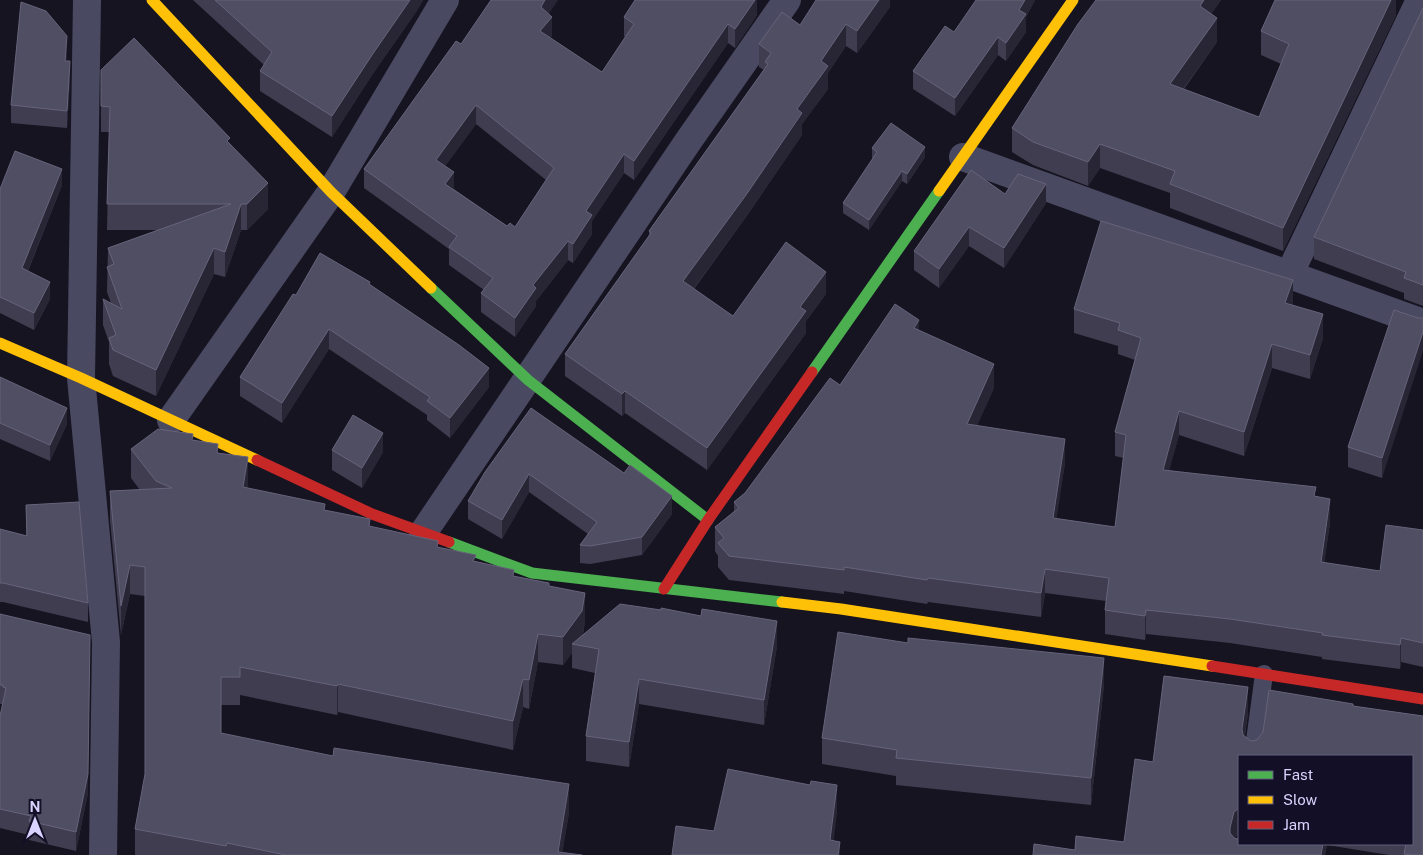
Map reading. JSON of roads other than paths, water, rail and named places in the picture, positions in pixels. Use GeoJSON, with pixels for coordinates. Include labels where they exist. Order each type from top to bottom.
{"type":"FeatureCollection","features":[{"type":"Feature","properties":{"kind":"street"},"geometry":{"type":"LineString","coordinates":[[152,0],[331,192],[528,380],[708,520]]}},
{"type":"Feature","properties":{"kind":"street"},"geometry":{"type":"LineString","coordinates":[[172,420],[331,192],[445,0]]}},
{"type":"Feature","properties":{"kind":"street"},"geometry":{"type":"LineString","coordinates":[[423,533],[689,140],[787,0]]}},
{"type":"Feature","properties":{"kind":"street"},"geometry":{"type":"LineString","coordinates":[[664,589],[708,520],[1073,0]]}},
{"type":"Feature","properties":{"kind":"street"},"geometry":{"type":"LineString","coordinates":[[1289,275],[1420,0]]}},
{"type":"Feature","properties":{"kind":"street"},"geometry":{"type":"LineString","coordinates":[[84,1],[81,378],[106,642],[102,855]]}},
{"type":"Feature","properties":{"kind":"street"},"geometry":{"type":"LineString","coordinates":[[963,157],[1423,323]]}},
{"type":"Feature","properties":{"kind":"street"},"geometry":{"type":"LineString","coordinates":[[0,343],[81,378],[372,514],[532,573],[841,609],[1423,699]]}},
{"type":"Feature","properties":{"kind":"street"},"geometry":{"type":"LineString","coordinates":[[77,635],[106,642]]}},
{"type":"Feature","properties":{"kind":"lane"},"geometry":{"type":"LineString","coordinates":[[1253,755],[1264,674]]}}]}
